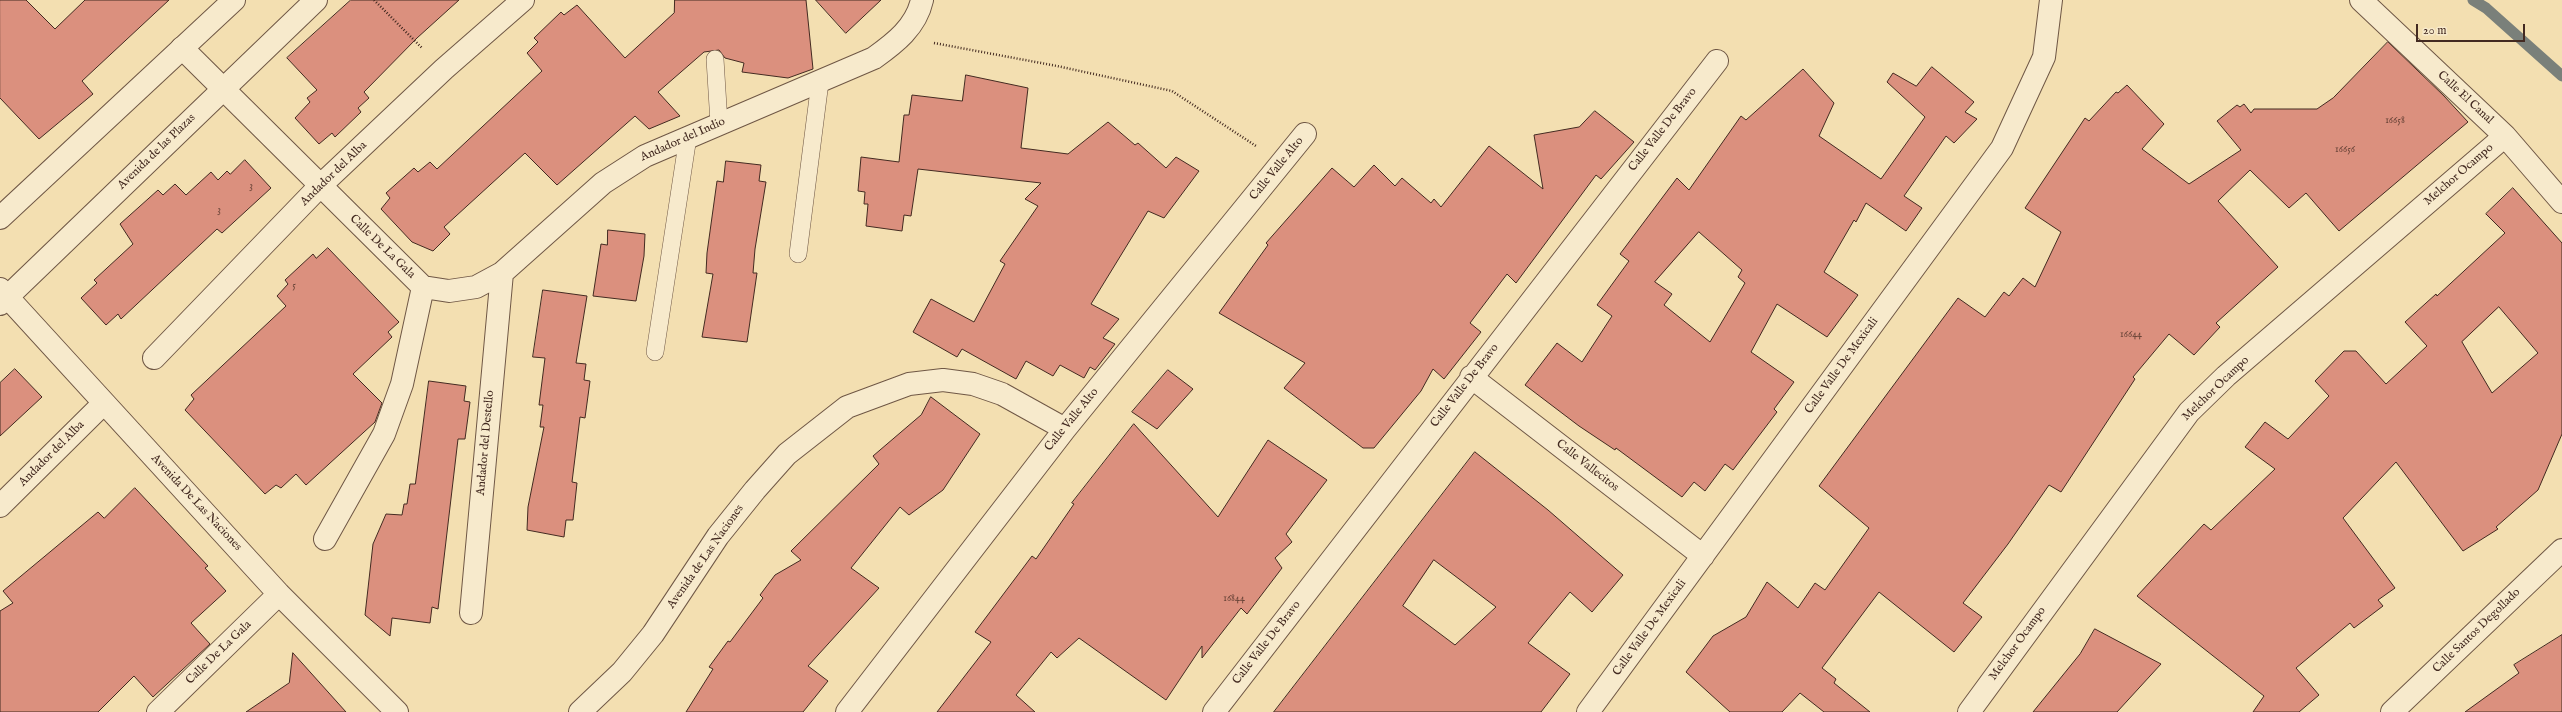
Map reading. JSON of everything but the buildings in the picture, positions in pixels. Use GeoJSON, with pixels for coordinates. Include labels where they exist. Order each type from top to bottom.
{"type":"FeatureCollection","features":[{"type":"Feature","properties":{"kind":"street"},"geometry":{"type":"LineString","coordinates":[[0,218],[234,0]]}},
{"type":"Feature","properties":{"kind":"street","name":"Avenida de las Plazas"},"geometry":{"type":"LineString","coordinates":[[3,297],[316,0]]}},
{"type":"Feature","properties":{"kind":"street","name":"Andador del Alba"},"geometry":{"type":"LineString","coordinates":[[154,358],[320,186],[444,69],[523,0]]}},
{"type":"Feature","properties":{"kind":"street","name":"Andador del Indio"},"geometry":{"type":"LineString","coordinates":[[423,287],[449,291],[476,287],[502,273],[603,183],[645,156],[719,123],[820,82],[874,58],[902,38],[920,8],[922,0]]}},
{"type":"Feature","properties":{"kind":"street","name":"Calle Valle De Mexicali"},"geometry":{"type":"LineString","coordinates":[[1588,712],[2002,148],[2044,57],[2051,0]]}},
{"type":"Feature","properties":{"kind":"street","name":"Calle El Canal"},"geometry":{"type":"LineString","coordinates":[[2361,0],[2505,136],[2562,202]]}},
{"type":"Feature","properties":{"kind":"street","name":"Calle De La Gala"},"geometry":{"type":"LineString","coordinates":[[182,48],[423,287],[402,384],[384,434],[325,539]]}},
{"type":"Feature","properties":{"kind":"street","name":"Calle Valle De Bravo"},"geometry":{"type":"LineString","coordinates":[[1214,712],[1471,377],[1717,61]]}},
{"type":"Feature","properties":{"kind":"street","name":"Calle Valle Alto"},"geometry":{"type":"LineString","coordinates":[[847,712],[1064,429],[1305,134]]}},
{"type":"Feature","properties":{"kind":"street","name":"Melchor Ocampo"},"geometry":{"type":"LineString","coordinates":[[1968,712],[2189,412],[2226,376],[2505,136]]}},
{"type":"Feature","properties":{"kind":"street","name":"Andador del Destello"},"geometry":{"type":"LineString","coordinates":[[471,613],[502,273]]}},
{"type":"Feature","properties":{"kind":"street","name":"Avenida De Las Naciones"},"geometry":{"type":"LineString","coordinates":[[3,297],[104,403],[279,594],[397,712]]}},
{"type":"Feature","properties":{"kind":"street","name":"Calle Vallecitos"},"geometry":{"type":"LineString","coordinates":[[1471,377],[1703,556]]}},
{"type":"Feature","properties":{"kind":"street","name":"Avenida de Las Naciones"},"geometry":{"type":"LineString","coordinates":[[580,712],[622,672],[653,634],[718,536],[755,490],[787,454],[847,407],[908,384],[943,380],[973,384],[1002,394],[1064,429]]}},
{"type":"Feature","properties":{"kind":"street","name":"Andador del Alba"},"geometry":{"type":"LineString","coordinates":[[0,506],[104,403]]}},
{"type":"Feature","properties":{"kind":"street","name":"Calle Santos Degollado"},"geometry":{"type":"LineString","coordinates":[[2392,712],[2562,550]]}},
{"type":"Feature","properties":{"kind":"street","name":"Calle De La Gala"},"geometry":{"type":"LineString","coordinates":[[158,712],[279,594]]}},
{"type":"Feature","properties":{"kind":"lane"},"geometry":{"type":"LineString","coordinates":[[715,59],[719,123]]}},
{"type":"Feature","properties":{"kind":"lane"},"geometry":{"type":"LineString","coordinates":[[798,254],[820,82]]}},
{"type":"Feature","properties":{"kind":"lane"},"geometry":{"type":"LineString","coordinates":[[655,352],[688,137]]}},
{"type":"Feature","properties":{"kind":"path"},"geometry":{"type":"LineString","coordinates":[[374,0],[444,69]]}},
{"type":"Feature","properties":{"kind":"path"},"geometry":{"type":"LineString","coordinates":[[902,38],[1057,66],[1172,90],[1282,163]]}},
{"type":"Feature","properties":{"kind":"waterway"},"geometry":{"type":"LineString","coordinates":[[2473,0],[2486,8],[2562,76]]}}]}
